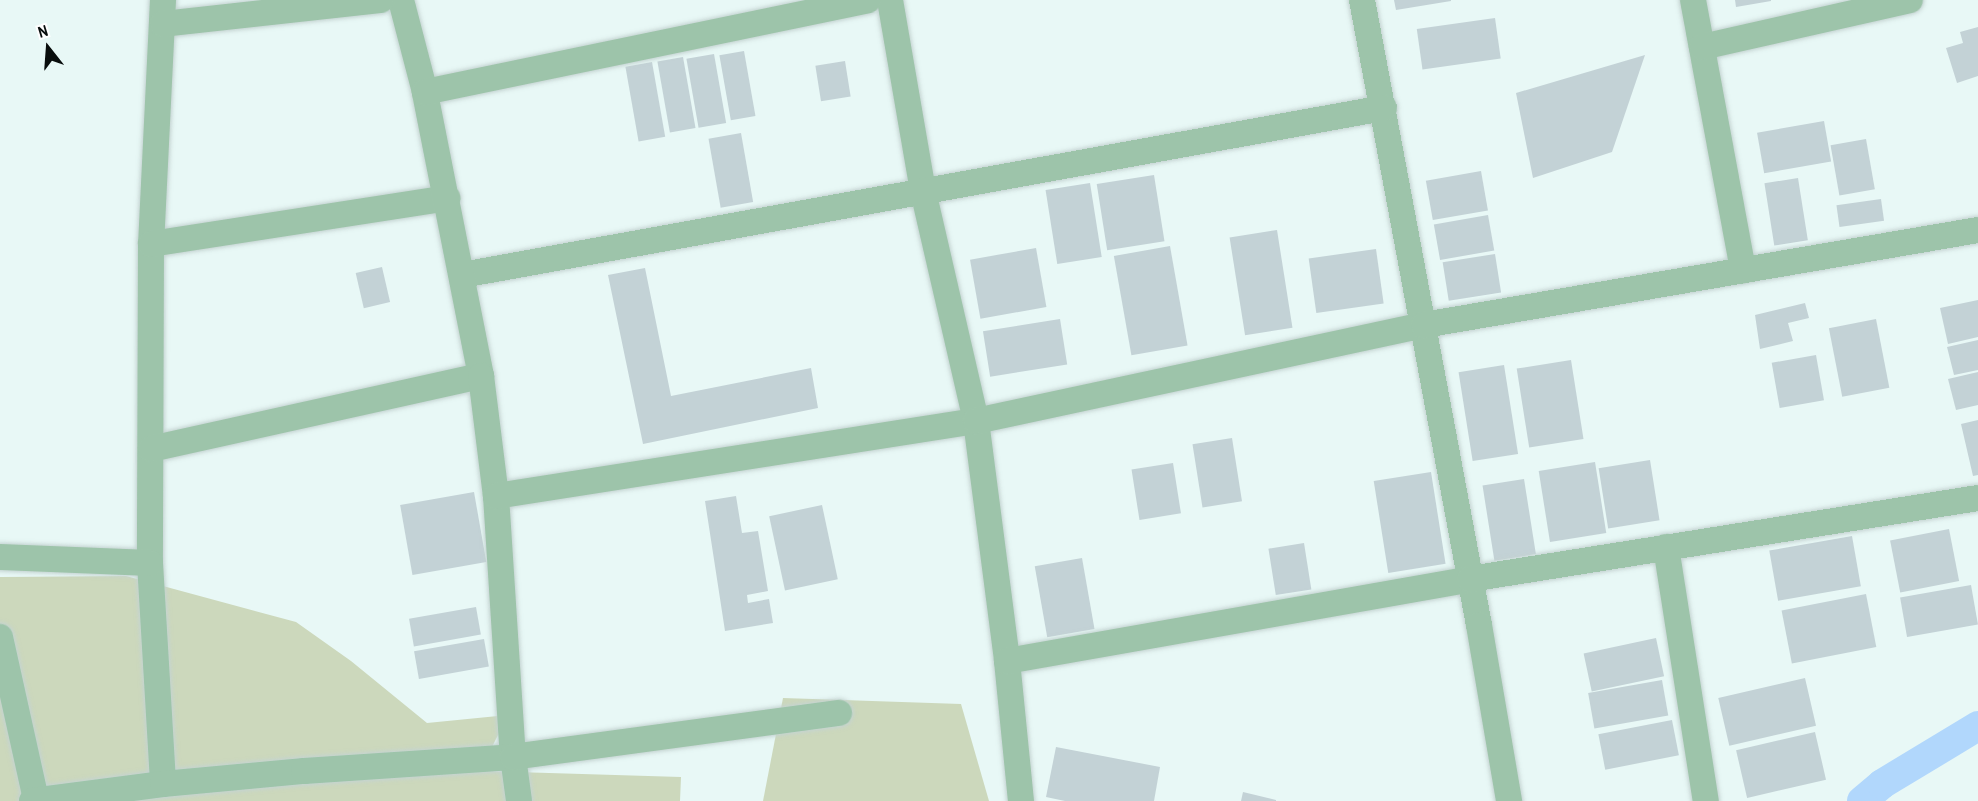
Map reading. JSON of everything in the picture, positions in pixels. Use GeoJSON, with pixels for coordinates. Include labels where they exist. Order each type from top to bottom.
{"type":"FeatureCollection","features":[{"type":"Feature","properties":{"kind":"street"},"geometry":{"type":"LineString","coordinates":[[163,784],[150,563],[151,244],[163,12],[381,0]]}},
{"type":"Feature","properties":{"kind":"street"},"geometry":{"type":"LineString","coordinates":[[401,0],[425,92],[481,376],[496,496],[513,757],[519,801]]}},
{"type":"Feature","properties":{"kind":"street"},"geometry":{"type":"LineString","coordinates":[[425,92],[868,0]]}},
{"type":"Feature","properties":{"kind":"street"},"geometry":{"type":"LineString","coordinates":[[890,0],[923,191],[976,421],[1007,661],[1021,801]]}},
{"type":"Feature","properties":{"kind":"street"},"geometry":{"type":"LineString","coordinates":[[1362,0],[1384,108],[1509,801]]}},
{"type":"Feature","properties":{"kind":"street"},"geometry":{"type":"LineString","coordinates":[[1693,0],[1743,270]]}},
{"type":"Feature","properties":{"kind":"street"},"geometry":{"type":"LineString","coordinates":[[1702,47],[1910,0]]}},
{"type":"Feature","properties":{"kind":"street"},"geometry":{"type":"LineString","coordinates":[[462,275],[1384,108]]}},
{"type":"Feature","properties":{"kind":"street"},"geometry":{"type":"LineString","coordinates":[[151,244],[447,198]]}},
{"type":"Feature","properties":{"kind":"street"},"geometry":{"type":"LineString","coordinates":[[496,496],[976,421],[1424,326],[1978,230]]}},
{"type":"Feature","properties":{"kind":"street"},"geometry":{"type":"LineString","coordinates":[[151,449],[481,376]]}},
{"type":"Feature","properties":{"kind":"street"},"geometry":{"type":"LineString","coordinates":[[1007,661],[1470,579],[1978,498]]}},
{"type":"Feature","properties":{"kind":"street"},"geometry":{"type":"LineString","coordinates":[[1666,547],[1706,801]]}},
{"type":"Feature","properties":{"kind":"street"},"geometry":{"type":"LineString","coordinates":[[0,557],[150,563]]}},
{"type":"Feature","properties":{"kind":"street"},"geometry":{"type":"LineString","coordinates":[[0,637],[34,800],[163,784],[304,771],[513,757],[840,713]]}},
{"type":"Feature","properties":{"kind":"green space"},"geometry":{"type":"Polygon","coordinates":[[[126,576],[296,622],[351,661],[427,723],[508,715],[480,771],[681,777],[680,801],[0,801],[0,577],[126,576]]]}},
{"type":"Feature","properties":{"kind":"green space"},"geometry":{"type":"Polygon","coordinates":[[[783,698],[961,704],[989,801],[763,801],[783,698]]]}},
{"type":"Feature","properties":{"kind":"building"},"geometry":{"type":"Polygon","coordinates":[[[1394,0],[1451,0],[1451,1],[1396,10],[1394,0]]]}},
{"type":"Feature","properties":{"kind":"building"},"geometry":{"type":"Polygon","coordinates":[[[1735,0],[1771,0],[1771,1],[1736,7],[1735,0]]]}},
{"type":"Feature","properties":{"kind":"building"},"geometry":{"type":"Polygon","coordinates":[[[1495,18],[1501,59],[1422,70],[1417,29],[1495,18]]]}},
{"type":"Feature","properties":{"kind":"building"},"geometry":{"type":"Polygon","coordinates":[[[1978,27],[1978,76],[1957,83],[1946,48],[1963,43],[1960,32],[1978,27]]]}},
{"type":"Feature","properties":{"kind":"building"},"geometry":{"type":"Polygon","coordinates":[[[744,51],[755,116],[731,120],[719,55],[744,51]]]}},
{"type":"Feature","properties":{"kind":"building"},"geometry":{"type":"Polygon","coordinates":[[[714,54],[726,123],[699,128],[686,59],[714,54]]]}},
{"type":"Feature","properties":{"kind":"building"},"geometry":{"type":"Polygon","coordinates":[[[1645,55],[1612,152],[1533,178],[1516,93],[1645,55]]]}},
{"type":"Feature","properties":{"kind":"building"},"geometry":{"type":"Polygon","coordinates":[[[683,57],[696,128],[670,132],[657,62],[683,57]]]}},
{"type":"Feature","properties":{"kind":"building"},"geometry":{"type":"Polygon","coordinates":[[[845,61],[851,97],[821,101],[815,66],[845,61]]]}},
{"type":"Feature","properties":{"kind":"building"},"geometry":{"type":"Polygon","coordinates":[[[652,62],[665,137],[639,142],[625,67],[652,62]]]}},
{"type":"Feature","properties":{"kind":"building"},"geometry":{"type":"Polygon","coordinates":[[[1824,121],[1831,161],[1764,173],[1757,133],[1824,121]]]}},
{"type":"Feature","properties":{"kind":"building"},"geometry":{"type":"Polygon","coordinates":[[[741,133],[753,202],[721,208],[709,139],[741,133]]]}},
{"type":"Feature","properties":{"kind":"building"},"geometry":{"type":"Polygon","coordinates":[[[1866,139],[1875,189],[1839,195],[1831,145],[1866,139]]]}},
{"type":"Feature","properties":{"kind":"building"},"geometry":{"type":"Polygon","coordinates":[[[1481,171],[1488,210],[1433,220],[1426,181],[1481,171]]]}},
{"type":"Feature","properties":{"kind":"building"},"geometry":{"type":"Polygon","coordinates":[[[1154,175],[1164,241],[1107,250],[1097,184],[1154,175]]]}},
{"type":"Feature","properties":{"kind":"building"},"geometry":{"type":"Polygon","coordinates":[[[1798,178],[1808,240],[1774,246],[1764,183],[1798,178]]]}},
{"type":"Feature","properties":{"kind":"building"},"geometry":{"type":"Polygon","coordinates":[[[1090,183],[1102,257],[1057,264],[1046,190],[1090,183]]]}},
{"type":"Feature","properties":{"kind":"building"},"geometry":{"type":"Polygon","coordinates":[[[1881,199],[1884,221],[1839,227],[1836,205],[1881,199]]]}},
{"type":"Feature","properties":{"kind":"building"},"geometry":{"type":"Polygon","coordinates":[[[1488,215],[1494,250],[1440,260],[1434,225],[1488,215]]]}},
{"type":"Feature","properties":{"kind":"building"},"geometry":{"type":"Polygon","coordinates":[[[1277,230],[1292,328],[1245,335],[1230,238],[1277,230]]]}},
{"type":"Feature","properties":{"kind":"building"},"geometry":{"type":"Polygon","coordinates":[[[1170,246],[1188,345],[1131,355],[1114,256],[1170,246]]]}},
{"type":"Feature","properties":{"kind":"building"},"geometry":{"type":"Polygon","coordinates":[[[1036,248],[1046,307],[980,319],[970,260],[1036,248]]]}},
{"type":"Feature","properties":{"kind":"building"},"geometry":{"type":"Polygon","coordinates":[[[1376,249],[1384,303],[1316,313],[1309,258],[1376,249]]]}},
{"type":"Feature","properties":{"kind":"building"},"geometry":{"type":"Polygon","coordinates":[[[1495,254],[1501,293],[1449,301],[1443,262],[1495,254]]]}},
{"type":"Feature","properties":{"kind":"building"},"geometry":{"type":"Polygon","coordinates":[[[382,267],[390,302],[364,308],[356,273],[382,267]]]}},
{"type":"Feature","properties":{"kind":"building"},"geometry":{"type":"Polygon","coordinates":[[[645,268],[671,396],[811,368],[818,408],[643,444],[608,275],[645,268]]]}},
{"type":"Feature","properties":{"kind":"building"},"geometry":{"type":"Polygon","coordinates":[[[1978,300],[1978,337],[1948,344],[1940,308],[1978,300]]]}},
{"type":"Feature","properties":{"kind":"building"},"geometry":{"type":"Polygon","coordinates":[[[1805,303],[1809,318],[1788,323],[1793,341],[1760,349],[1755,315],[1805,303]]]}},
{"type":"Feature","properties":{"kind":"building"},"geometry":{"type":"Polygon","coordinates":[[[1060,319],[1067,364],[990,377],[983,331],[1060,319]]]}},
{"type":"Feature","properties":{"kind":"building"},"geometry":{"type":"Polygon","coordinates":[[[1876,319],[1889,388],[1842,397],[1829,328],[1876,319]]]}},
{"type":"Feature","properties":{"kind":"building"},"geometry":{"type":"Polygon","coordinates":[[[1978,340],[1978,370],[1954,375],[1947,347],[1978,340]]]}},
{"type":"Feature","properties":{"kind":"building"},"geometry":{"type":"Polygon","coordinates":[[[1816,355],[1824,400],[1780,408],[1772,363],[1816,355]]]}},
{"type":"Feature","properties":{"kind":"building"},"geometry":{"type":"Polygon","coordinates":[[[1571,360],[1584,439],[1529,448],[1517,369],[1571,360]]]}},
{"type":"Feature","properties":{"kind":"building"},"geometry":{"type":"Polygon","coordinates":[[[1504,365],[1518,454],[1473,461],[1459,372],[1504,365]]]}},
{"type":"Feature","properties":{"kind":"building"},"geometry":{"type":"Polygon","coordinates":[[[1978,372],[1978,405],[1956,410],[1948,379],[1978,372]]]}},
{"type":"Feature","properties":{"kind":"building"},"geometry":{"type":"Polygon","coordinates":[[[1978,420],[1978,475],[1973,476],[1961,424],[1978,420]]]}},
{"type":"Feature","properties":{"kind":"building"},"geometry":{"type":"Polygon","coordinates":[[[1232,438],[1242,501],[1203,507],[1192,444],[1232,438]]]}},
{"type":"Feature","properties":{"kind":"building"},"geometry":{"type":"Polygon","coordinates":[[[1650,460],[1660,520],[1608,528],[1599,468],[1650,460]]]}},
{"type":"Feature","properties":{"kind":"building"},"geometry":{"type":"Polygon","coordinates":[[[1595,462],[1606,533],[1550,542],[1539,471],[1595,462]]]}},
{"type":"Feature","properties":{"kind":"building"},"geometry":{"type":"Polygon","coordinates":[[[1173,463],[1181,513],[1139,520],[1132,470],[1173,463]]]}},
{"type":"Feature","properties":{"kind":"building"},"geometry":{"type":"Polygon","coordinates":[[[1431,472],[1446,564],[1388,573],[1374,481],[1431,472]]]}},
{"type":"Feature","properties":{"kind":"building"},"geometry":{"type":"Polygon","coordinates":[[[1524,479],[1536,554],[1494,561],[1483,486],[1524,479]]]}},
{"type":"Feature","properties":{"kind":"building"},"geometry":{"type":"Polygon","coordinates":[[[474,492],[486,562],[412,575],[400,505],[474,492]]]}},
{"type":"Feature","properties":{"kind":"building"},"geometry":{"type":"Polygon","coordinates":[[[736,496],[742,533],[758,531],[768,591],[747,595],[748,603],[769,599],[773,623],[725,631],[705,501],[736,496]]]}},
{"type":"Feature","properties":{"kind":"building"},"geometry":{"type":"Polygon","coordinates":[[[822,505],[838,579],[785,591],[769,516],[822,505]]]}},
{"type":"Feature","properties":{"kind":"building"},"geometry":{"type":"Polygon","coordinates":[[[1949,529],[1959,581],[1900,592],[1890,540],[1949,529]]]}},
{"type":"Feature","properties":{"kind":"building"},"geometry":{"type":"Polygon","coordinates":[[[1852,536],[1861,586],[1778,601],[1769,551],[1852,536]]]}},
{"type":"Feature","properties":{"kind":"building"},"geometry":{"type":"Polygon","coordinates":[[[1304,543],[1311,589],[1276,595],[1268,549],[1304,543]]]}},
{"type":"Feature","properties":{"kind":"building"},"geometry":{"type":"Polygon","coordinates":[[[1082,558],[1095,629],[1047,637],[1035,566],[1082,558]]]}},
{"type":"Feature","properties":{"kind":"building"},"geometry":{"type":"Polygon","coordinates":[[[1971,585],[1978,624],[1907,637],[1900,598],[1971,585]]]}},
{"type":"Feature","properties":{"kind":"building"},"geometry":{"type":"Polygon","coordinates":[[[1866,594],[1876,647],[1792,663],[1782,610],[1866,594]]]}},
{"type":"Feature","properties":{"kind":"building"},"geometry":{"type":"Polygon","coordinates":[[[476,607],[481,635],[414,646],[409,619],[476,607]]]}},
{"type":"Feature","properties":{"kind":"building"},"geometry":{"type":"Polygon","coordinates":[[[1656,638],[1664,676],[1592,692],[1584,653],[1656,638]]]}},
{"type":"Feature","properties":{"kind":"building"},"geometry":{"type":"Polygon","coordinates":[[[484,639],[489,667],[419,679],[414,651],[484,639]]]}},
{"type":"Feature","properties":{"kind":"building"},"geometry":{"type":"Polygon","coordinates":[[[1805,678],[1816,726],[1729,746],[1718,698],[1805,678]]]}},
{"type":"Feature","properties":{"kind":"building"},"geometry":{"type":"Polygon","coordinates":[[[1662,680],[1668,715],[1594,728],[1588,693],[1662,680]]]}},
{"type":"Feature","properties":{"kind":"building"},"geometry":{"type":"Polygon","coordinates":[[[1672,720],[1679,755],[1605,770],[1598,734],[1672,720]]]}},
{"type":"Feature","properties":{"kind":"building"},"geometry":{"type":"Polygon","coordinates":[[[1815,732],[1826,780],[1747,798],[1736,750],[1815,732]]]}},
{"type":"Feature","properties":{"kind":"building"},"geometry":{"type":"Polygon","coordinates":[[[1056,747],[1160,767],[1154,801],[1065,801],[1046,797],[1056,747]]]}},
{"type":"Feature","properties":{"kind":"building"},"geometry":{"type":"Polygon","coordinates":[[[1243,792],[1276,800],[1276,801],[1241,801],[1243,792]]]}},
{"type":"Feature","properties":{"kind":"waterway"},"geometry":{"type":"LineString","coordinates":[[1862,801],[1882,784],[1978,726]]}}]}
